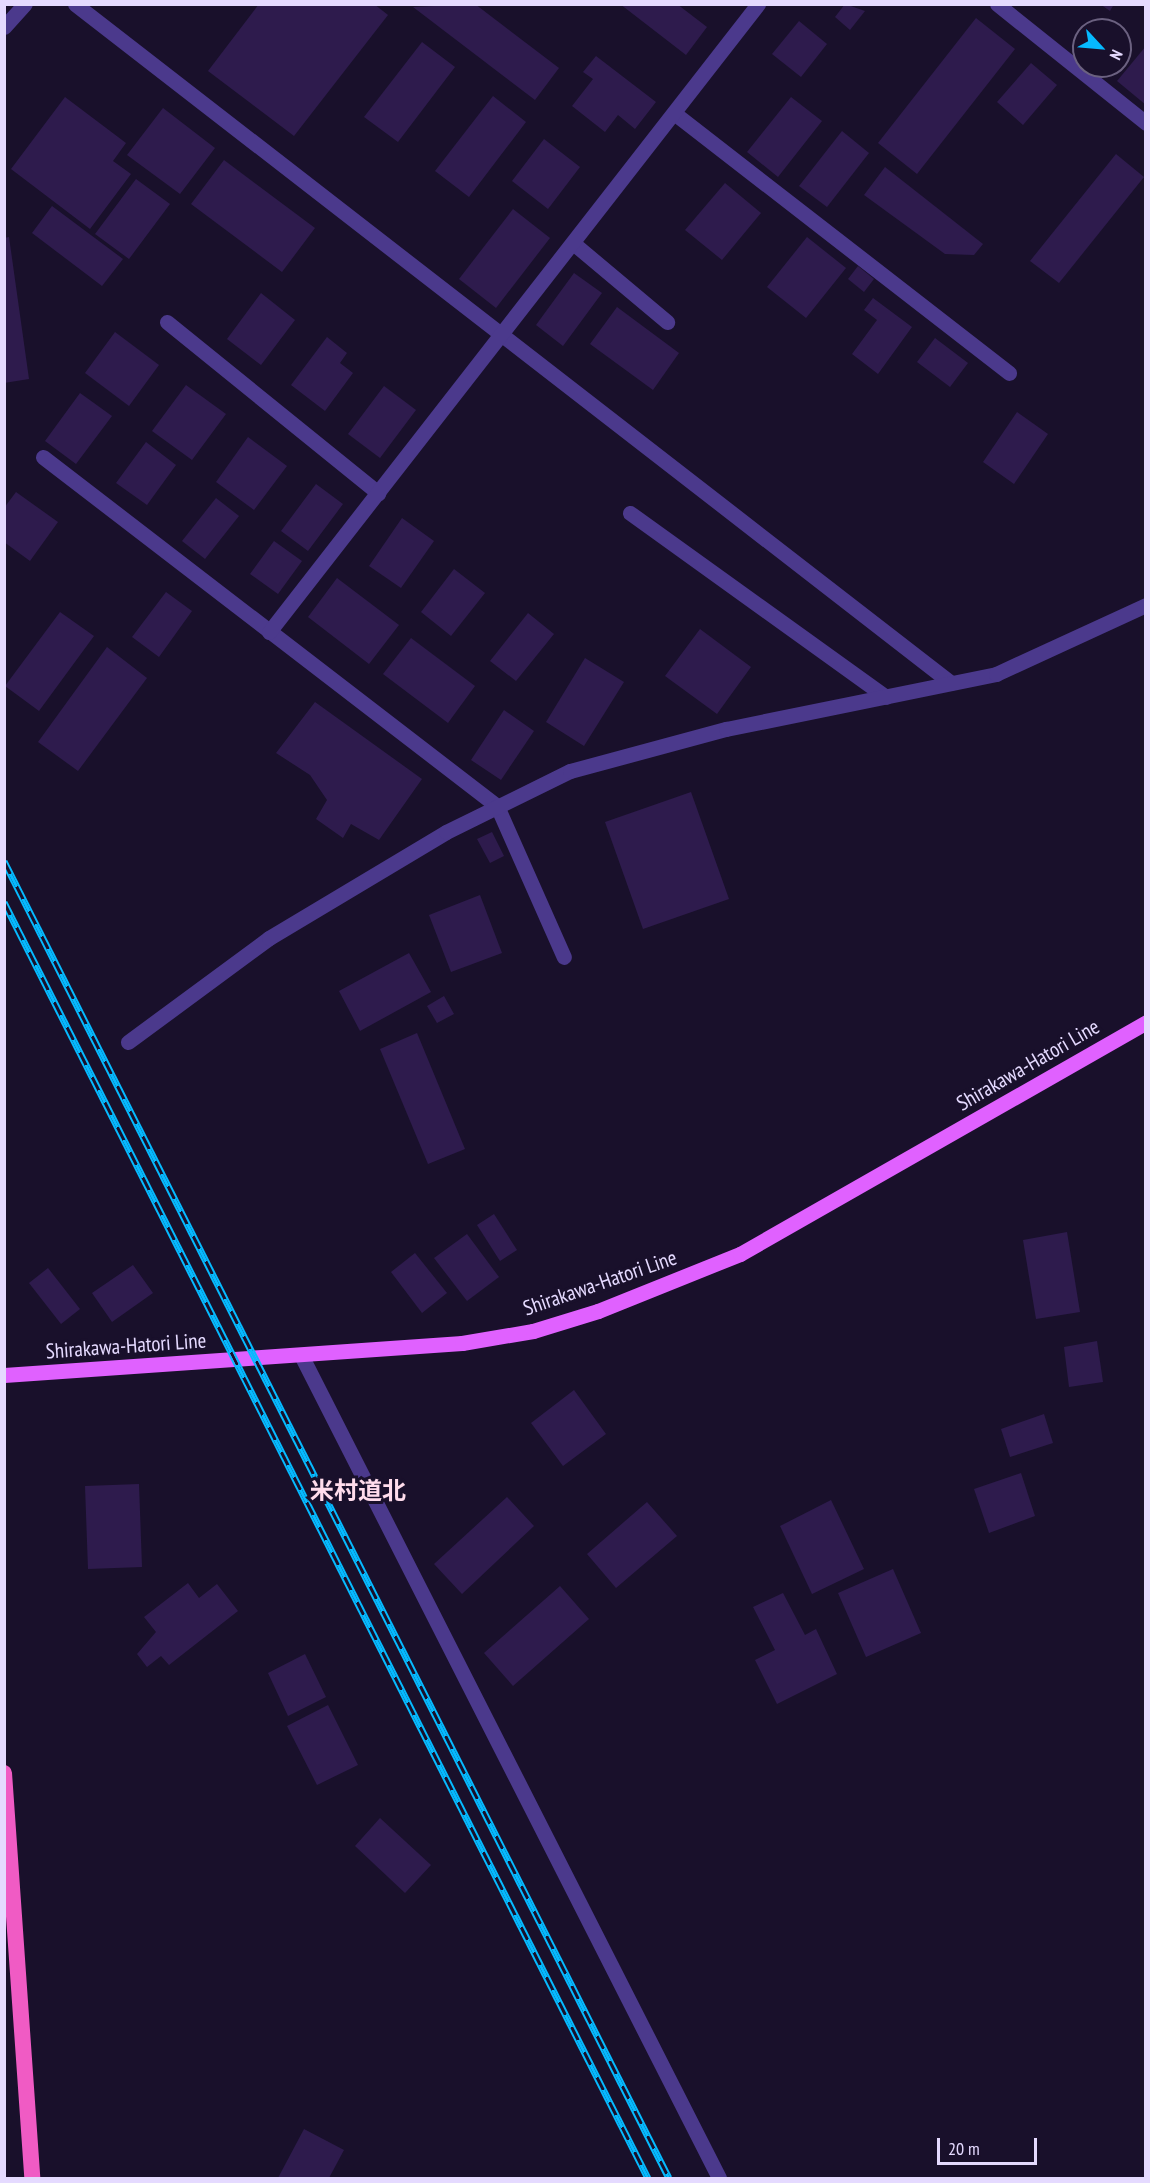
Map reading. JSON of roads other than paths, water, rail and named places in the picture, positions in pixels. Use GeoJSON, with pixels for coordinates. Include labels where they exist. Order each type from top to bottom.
{"type":"FeatureCollection","features":[{"type":"Feature","properties":{"kind":"highway"},"geometry":{"type":"LineString","coordinates":[[4,1773],[32,2178]]}},
{"type":"Feature","properties":{"kind":"main road","name":"Shirakawa-Hatori Line"},"geometry":{"type":"LineString","coordinates":[[4,1375],[462,1343],[533,1331],[620,1302],[740,1254],[1146,1022]]}},
{"type":"Feature","properties":{"kind":"street"},"geometry":{"type":"LineString","coordinates":[[4,27],[24,4]]}},
{"type":"Feature","properties":{"kind":"street"},"geometry":{"type":"LineString","coordinates":[[75,4],[503,332],[951,683]]}},
{"type":"Feature","properties":{"kind":"street"},"geometry":{"type":"LineString","coordinates":[[269,632],[758,4]]}},
{"type":"Feature","properties":{"kind":"street"},"geometry":{"type":"LineString","coordinates":[[997,4],[1146,123]]}},
{"type":"Feature","properties":{"kind":"street"},"geometry":{"type":"LineString","coordinates":[[674,113],[1009,373]]}},
{"type":"Feature","properties":{"kind":"street"},"geometry":{"type":"LineString","coordinates":[[573,243],[667,322]]}},
{"type":"Feature","properties":{"kind":"street"},"geometry":{"type":"LineString","coordinates":[[167,322],[378,493]]}},
{"type":"Feature","properties":{"kind":"street"},"geometry":{"type":"LineString","coordinates":[[43,457],[497,806],[564,957]]}},
{"type":"Feature","properties":{"kind":"street"},"geometry":{"type":"LineString","coordinates":[[630,513],[886,697]]}},
{"type":"Feature","properties":{"kind":"street"},"geometry":{"type":"LineString","coordinates":[[128,1042],[269,938],[497,806],[570,771],[726,729],[996,674],[1146,606]]}},
{"type":"Feature","properties":{"kind":"street"},"geometry":{"type":"LineString","coordinates":[[301,1355],[719,2178]]}},
{"type":"Feature","properties":{"kind":"railway"},"geometry":{"type":"LineString","coordinates":[[4,861],[669,2178]]}},
{"type":"Feature","properties":{"kind":"railway"},"geometry":{"type":"LineString","coordinates":[[4,902],[648,2178]]}},
{"type":"Feature","properties":{"kind":"district","name":"米村道北"},"geometry":{"type":"Point","coordinates":[358,1491]}}]}
